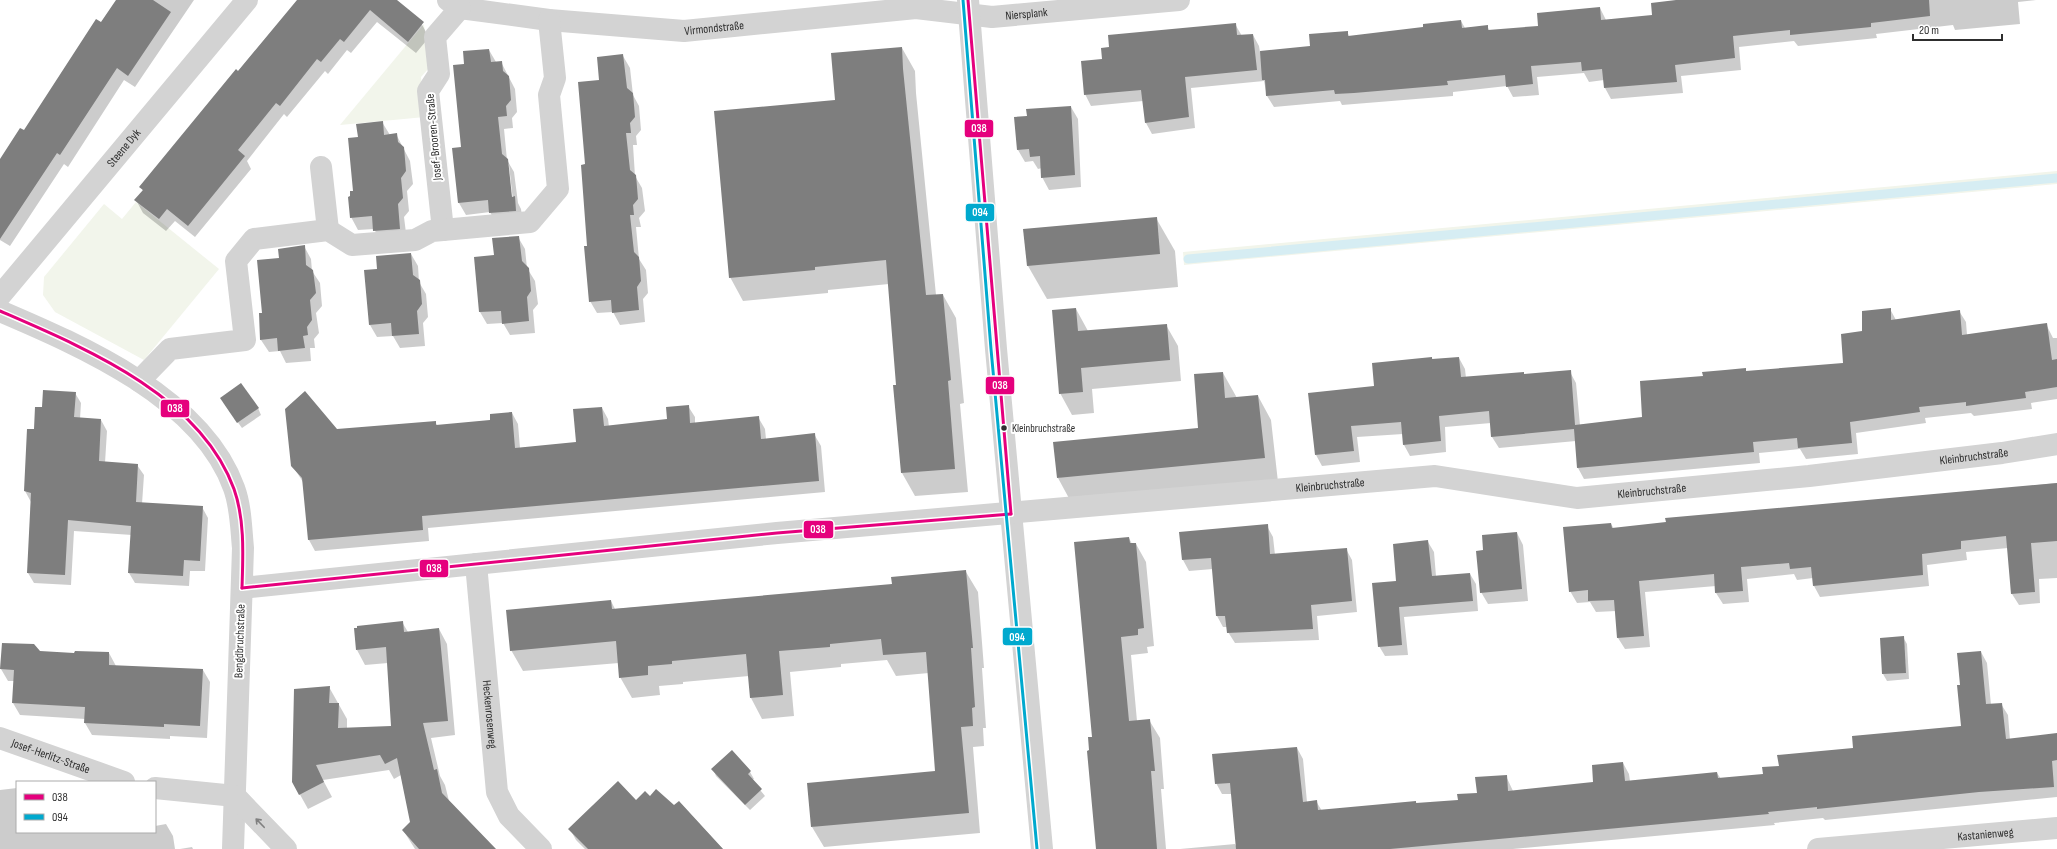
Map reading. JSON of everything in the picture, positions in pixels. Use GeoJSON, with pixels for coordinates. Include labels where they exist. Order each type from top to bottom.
{"type":"FeatureCollection","features":[{"type":"Feature","properties":{"kind":"street","name":"Steene Dyk"},"geometry":{"type":"LineString","coordinates":[[0,296],[248,0]]}},
{"type":"Feature","properties":{"kind":"street","name":"Niersplank"},"geometry":{"type":"LineString","coordinates":[[968,7],[992,17],[1179,0]]}},
{"type":"Feature","properties":{"kind":"street","name":"Virmondstraße"},"geometry":{"type":"LineString","coordinates":[[454,4],[549,20],[684,31],[916,8],[968,7]]}},
{"type":"Feature","properties":{"kind":"street","name":"Josef-Brooren-Straße"},"geometry":{"type":"LineString","coordinates":[[443,230],[428,91],[439,74],[435,37],[454,4]]}},
{"type":"Feature","properties":{"kind":"street"},"geometry":{"type":"LineString","coordinates":[[968,7],[995,341],[1042,849]]}},
{"type":"Feature","properties":{"kind":"street"},"geometry":{"type":"LineString","coordinates":[[139,382],[170,349],[245,340],[236,261],[254,239],[328,230],[352,245],[415,240],[432,231],[530,222],[558,189],[549,95],[555,78],[549,20]]}},
{"type":"Feature","properties":{"kind":"street"},"geometry":{"type":"LineString","coordinates":[[321,167],[328,230]]}},
{"type":"Feature","properties":{"kind":"street","name":"Bengdbruchstraße"},"geometry":{"type":"LineString","coordinates":[[0,311],[68,343],[164,397],[184,414],[214,449],[226,468],[234,488],[239,507],[243,548],[233,849]]}},
{"type":"Feature","properties":{"kind":"street","name":"Kleinbruchstraße"},"geometry":{"type":"LineString","coordinates":[[242,588],[777,532],[1011,514],[1435,476],[1577,498],[1809,476],[1995,454],[2057,444]]}},
{"type":"Feature","properties":{"kind":"street","name":"Heckenrosenweg"},"geometry":{"type":"LineString","coordinates":[[476,564],[497,792],[509,816],[541,849]]}},
{"type":"Feature","properties":{"kind":"street","name":"Josef-Herlitz-Straße"},"geometry":{"type":"LineString","coordinates":[[0,738],[121,781]]}},
{"type":"Feature","properties":{"kind":"street"},"geometry":{"type":"LineString","coordinates":[[156,788],[235,796],[286,849]]}},
{"type":"Feature","properties":{"kind":"street","name":"Kastanienweg"},"geometry":{"type":"LineString","coordinates":[[1818,849],[2057,828]]}},
{"type":"Feature","properties":{"kind":"shaded area"},"geometry":{"type":"Polygon","coordinates":[[[424,24],[429,68],[421,77],[425,117],[340,125],[424,24]]]}},
{"type":"Feature","properties":{"kind":"shaded area"},"geometry":{"type":"Polygon","coordinates":[[[2057,171],[2057,184],[1184,265],[1183,252],[2057,171]]]}},
{"type":"Feature","properties":{"kind":"shaded area"},"geometry":{"type":"Polygon","coordinates":[[[136,202],[219,269],[144,360],[55,312],[43,295],[44,277],[104,204],[122,219],[136,202]]]}},
{"type":"Feature","properties":{"kind":"building"},"geometry":{"type":"Polygon","coordinates":[[[116,0],[153,0],[171,12],[128,76],[117,68],[60,155],[57,153],[0,239],[0,159],[20,128],[24,130],[96,19],[101,22],[116,0]]]}},
{"type":"Feature","properties":{"kind":"building"},"geometry":{"type":"Polygon","coordinates":[[[297,0],[397,0],[424,22],[408,42],[370,10],[344,42],[340,39],[321,62],[317,59],[280,106],[276,103],[238,150],[245,156],[188,226],[167,209],[159,219],[134,200],[143,190],[139,187],[236,69],[238,71],[297,0]]]}},
{"type":"Feature","properties":{"kind":"building"},"geometry":{"type":"Polygon","coordinates":[[[1676,0],[1929,0],[1930,16],[1871,23],[1871,27],[1790,35],[1790,30],[1733,36],[1735,58],[1675,65],[1677,82],[1604,88],[1602,69],[1582,71],[1581,62],[1531,66],[1533,84],[1506,87],[1505,75],[1447,81],[1448,85],[1354,93],[1335,94],[1334,90],[1266,96],[1265,80],[1262,80],[1260,51],[1310,46],[1309,34],[1348,31],[1348,36],[1423,27],[1423,24],[1461,20],[1462,28],[1488,25],[1488,30],[1538,26],[1537,13],[1600,7],[1601,20],[1652,15],[1651,3],[1676,0]]]}},
{"type":"Feature","properties":{"kind":"building"},"geometry":{"type":"Polygon","coordinates":[[[1236,23],[1237,35],[1253,34],[1257,70],[1185,77],[1189,117],[1145,123],[1141,90],[1084,95],[1081,61],[1102,59],[1101,48],[1109,47],[1108,35],[1236,23]]]}},
{"type":"Feature","properties":{"kind":"building"},"geometry":{"type":"Polygon","coordinates":[[[902,47],[926,295],[943,294],[951,380],[948,381],[955,469],[901,473],[893,385],[896,385],[886,260],[815,267],[815,270],[729,278],[714,111],[835,100],[831,53],[902,47]]]}},
{"type":"Feature","properties":{"kind":"building"},"geometry":{"type":"Polygon","coordinates":[[[489,49],[491,62],[502,61],[503,71],[509,76],[511,100],[506,106],[507,116],[498,117],[502,154],[508,159],[512,197],[515,196],[516,211],[489,213],[488,200],[458,203],[452,148],[461,147],[453,65],[464,64],[463,51],[489,49]]]}},
{"type":"Feature","properties":{"kind":"building"},"geometry":{"type":"Polygon","coordinates":[[[623,54],[627,88],[633,93],[635,117],[630,123],[631,133],[626,133],[630,170],[636,175],[638,199],[633,205],[634,215],[630,215],[634,252],[639,257],[641,281],[637,287],[639,310],[612,313],[611,300],[589,302],[584,246],[587,246],[581,165],[585,164],[578,82],[599,80],[597,57],[623,54]]]}},
{"type":"Feature","properties":{"kind":"building"},"geometry":{"type":"Polygon","coordinates":[[[1071,106],[1075,175],[1041,178],[1040,156],[1030,157],[1029,149],[1017,150],[1014,117],[1027,116],[1026,109],[1071,106]]]}},
{"type":"Feature","properties":{"kind":"building"},"geometry":{"type":"Polygon","coordinates":[[[383,121],[384,135],[397,133],[398,142],[404,147],[406,171],[401,178],[403,198],[398,204],[400,229],[373,231],[372,216],[350,218],[348,197],[350,196],[350,191],[353,191],[348,138],[358,137],[356,124],[383,121]]]}},
{"type":"Feature","properties":{"kind":"building"},"geometry":{"type":"Polygon","coordinates":[[[1157,217],[1160,254],[1027,266],[1023,229],[1157,217]]]}},
{"type":"Feature","properties":{"kind":"building"},"geometry":{"type":"Polygon","coordinates":[[[519,236],[522,261],[529,268],[531,291],[527,297],[529,321],[502,324],[501,311],[479,312],[474,257],[494,255],[492,238],[519,236]]]}},
{"type":"Feature","properties":{"kind":"building"},"geometry":{"type":"Polygon","coordinates":[[[305,245],[306,265],[313,270],[316,293],[310,300],[312,320],[307,327],[308,335],[303,336],[305,348],[278,351],[277,338],[260,340],[259,313],[262,313],[257,260],[279,258],[278,249],[305,245]]]}},
{"type":"Feature","properties":{"kind":"building"},"geometry":{"type":"Polygon","coordinates":[[[411,253],[413,275],[420,280],[422,304],[417,311],[419,334],[392,336],[391,323],[369,325],[364,270],[377,269],[376,256],[411,253]]]}},
{"type":"Feature","properties":{"kind":"building"},"geometry":{"type":"Polygon","coordinates":[[[1076,308],[1078,331],[1167,324],[1170,360],[1081,368],[1083,392],[1059,394],[1052,310],[1076,308]]]}},
{"type":"Feature","properties":{"kind":"building"},"geometry":{"type":"Polygon","coordinates":[[[1891,308],[1891,320],[1960,310],[1962,335],[2047,323],[2052,360],[2057,359],[2057,387],[2025,392],[2026,398],[1966,406],[1966,402],[1919,407],[1920,412],[1850,422],[1852,443],[1820,446],[1798,448],[1797,438],[1753,442],[1754,452],[1577,468],[1574,429],[1491,437],[1489,411],[1439,416],[1441,441],[1403,445],[1401,422],[1351,426],[1354,451],[1315,455],[1308,393],[1374,386],[1372,363],[1432,357],[1432,359],[1459,357],[1461,377],[1571,370],[1575,425],[1642,417],[1640,381],[1703,376],[1702,372],[1746,368],[1746,371],[1843,363],[1841,334],[1862,331],[1862,311],[1891,308]]]}},
{"type":"Feature","properties":{"kind":"building"},"geometry":{"type":"Polygon","coordinates":[[[1223,372],[1225,398],[1258,395],[1265,458],[1057,478],[1053,442],[1198,428],[1194,374],[1223,372]]]}},
{"type":"Feature","properties":{"kind":"building"},"geometry":{"type":"Polygon","coordinates":[[[241,383],[259,408],[237,423],[220,398],[241,383]]]}},
{"type":"Feature","properties":{"kind":"building"},"geometry":{"type":"Polygon","coordinates":[[[43,390],[76,392],[74,417],[101,419],[99,461],[138,464],[136,502],[203,506],[200,561],[184,560],[183,576],[128,573],[131,526],[68,520],[65,575],[27,573],[31,493],[24,491],[27,429],[34,429],[35,407],[42,407],[43,390]]]}},
{"type":"Feature","properties":{"kind":"building"},"geometry":{"type":"Polygon","coordinates":[[[305,391],[337,429],[436,421],[436,425],[490,420],[490,414],[512,412],[515,448],[576,442],[573,409],[602,407],[604,426],[667,419],[666,407],[689,405],[690,423],[759,416],[761,439],[815,433],[819,481],[422,516],[423,530],[308,540],[302,478],[291,466],[285,409],[305,391]]]}},
{"type":"Feature","properties":{"kind":"building"},"geometry":{"type":"Polygon","coordinates":[[[2057,483],[2057,541],[2031,543],[2035,592],[2011,594],[2006,536],[1961,541],[1961,549],[1922,554],[1923,575],[1813,586],[1811,567],[1790,569],[1789,563],[1741,567],[1743,591],[1715,593],[1714,574],[1639,581],[1644,636],[1617,638],[1614,600],[1588,601],[1588,590],[1569,592],[1563,527],[1611,523],[1612,528],[1666,522],[1665,518],[2057,483]]]}},
{"type":"Feature","properties":{"kind":"building"},"geometry":{"type":"Polygon","coordinates":[[[1268,524],[1270,554],[1347,548],[1352,601],[1311,605],[1313,629],[1227,633],[1225,616],[1216,616],[1211,558],[1182,560],[1179,532],[1268,524]]]}},
{"type":"Feature","properties":{"kind":"building"},"geometry":{"type":"Polygon","coordinates":[[[1517,532],[1522,589],[1480,593],[1476,551],[1483,550],[1482,535],[1517,532]]]}},
{"type":"Feature","properties":{"kind":"building"},"geometry":{"type":"Polygon","coordinates":[[[1129,537],[1130,543],[1136,543],[1144,628],[1138,629],[1138,635],[1121,637],[1129,721],[1150,719],[1155,771],[1151,771],[1157,849],[1096,849],[1087,751],[1089,750],[1088,737],[1092,737],[1074,542],[1129,537]]]}},
{"type":"Feature","properties":{"kind":"building"},"geometry":{"type":"Polygon","coordinates":[[[1428,540],[1432,576],[1470,573],[1473,601],[1399,607],[1402,645],[1378,647],[1372,583],[1396,581],[1393,544],[1428,540]]]}},
{"type":"Feature","properties":{"kind":"building"},"geometry":{"type":"Polygon","coordinates":[[[966,570],[973,648],[971,648],[975,707],[972,708],[973,726],[961,727],[969,813],[811,827],[807,783],[935,771],[926,652],[883,655],[881,639],[830,644],[830,647],[779,651],[783,695],[750,698],[746,654],[672,661],[672,664],[648,666],[648,675],[619,678],[616,641],[510,651],[506,610],[611,600],[612,609],[892,584],[891,577],[966,570]]]}},
{"type":"Feature","properties":{"kind":"building"},"geometry":{"type":"Polygon","coordinates":[[[403,621],[404,632],[439,628],[448,721],[423,723],[434,770],[437,769],[442,793],[496,849],[419,849],[402,830],[410,822],[397,758],[385,764],[380,755],[316,765],[324,782],[299,795],[292,782],[294,689],[330,686],[329,703],[339,703],[338,728],[391,726],[386,647],[356,650],[354,628],[357,628],[357,626],[403,621]]]}},
{"type":"Feature","properties":{"kind":"building"},"geometry":{"type":"Polygon","coordinates":[[[1904,636],[1906,673],[1882,674],[1880,638],[1904,636]]]}},
{"type":"Feature","properties":{"kind":"building"},"geometry":{"type":"Polygon","coordinates":[[[2,643],[34,644],[40,651],[74,653],[75,651],[109,652],[109,665],[203,669],[200,726],[164,724],[164,727],[84,723],[85,707],[12,703],[14,670],[0,669],[2,643]]]}},
{"type":"Feature","properties":{"kind":"building"},"geometry":{"type":"Polygon","coordinates":[[[1981,651],[1986,704],[2002,703],[2006,739],[2057,733],[2057,760],[2052,761],[2054,787],[1979,792],[1817,809],[1817,807],[1768,812],[1769,814],[1390,849],[1236,849],[1230,783],[1215,784],[1212,754],[1297,747],[1303,802],[1317,800],[1318,810],[1416,801],[1416,803],[1458,800],[1457,794],[1477,793],[1475,777],[1507,775],[1508,791],[1593,782],[1592,765],[1623,762],[1625,781],[1717,772],[1718,778],[1763,774],[1762,767],[1779,766],[1777,755],[1853,748],[1852,736],[1961,726],[1957,685],[1960,685],[1957,653],[1981,651]]]}},
{"type":"Feature","properties":{"kind":"building"},"geometry":{"type":"Polygon","coordinates":[[[732,750],[751,771],[748,774],[762,789],[745,805],[711,769],[732,750]]]}},
{"type":"Feature","properties":{"kind":"building"},"geometry":{"type":"Polygon","coordinates":[[[618,781],[636,800],[645,791],[650,796],[656,789],[674,805],[679,801],[723,849],[588,849],[568,829],[618,781]]]}},
{"type":"Feature","properties":{"kind":"waterway"},"geometry":{"type":"LineString","coordinates":[[1188,259],[2057,178]]}},
{"type":"Feature","properties":{"kind":"transit line","name":"094"},"geometry":{"type":"LineString","coordinates":[[963,0],[991,349],[1037,849]]}},
{"type":"Feature","properties":{"kind":"transit line","name":"038"},"geometry":{"type":"LineString","coordinates":[[968,0],[1011,514]]}},
{"type":"Feature","properties":{"kind":"transit line","name":"038"},"geometry":{"type":"LineString","coordinates":[[0,311],[68,341],[136,379],[167,401],[195,427],[218,456],[234,489],[238,501],[242,526],[242,588]]}},
{"type":"Feature","properties":{"kind":"transit line","name":"038"},"geometry":{"type":"LineString","coordinates":[[242,588],[777,533],[1011,514]]}},
{"type":"Feature","properties":{"kind":"place","name":"Kleinbruchstraße"},"geometry":{"type":"Point","coordinates":[1004,428]}}]}
